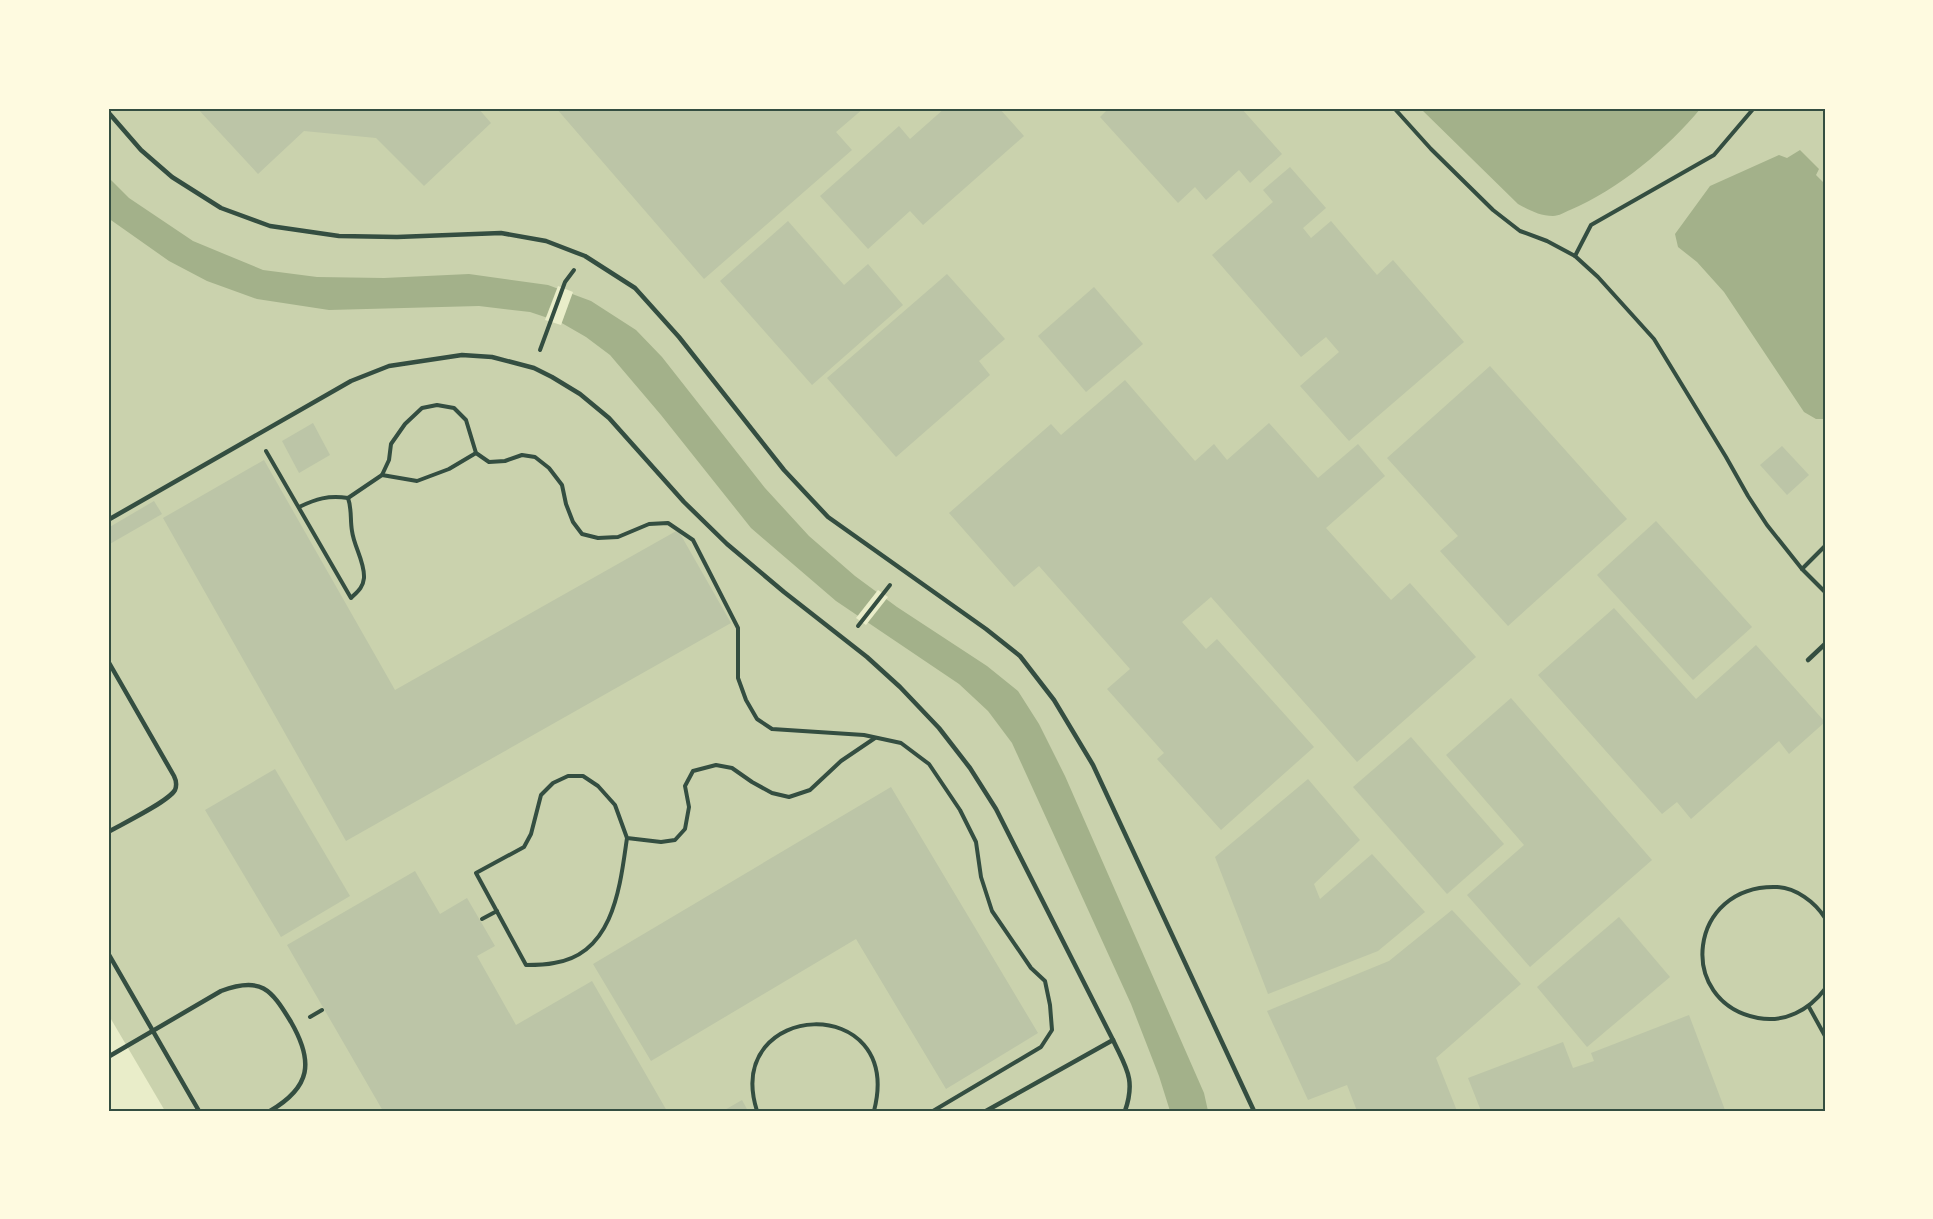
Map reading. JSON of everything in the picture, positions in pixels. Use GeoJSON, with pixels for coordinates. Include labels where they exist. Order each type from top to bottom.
{"type":"FeatureCollection","features":[{"type":"Feature","properties":{"kind":"lane"},"geometry":{"type":"LineString","coordinates":[[108,112],[141,150],[172,177],[221,208],[270,226],[339,237],[501,233],[546,241],[585,256],[635,288],[679,337],[784,470],[828,517],[986,629],[1020,656],[1054,700],[1093,765],[1254,1111]]}},
{"type":"Feature","properties":{"kind":"lane"},"geometry":{"type":"LineString","coordinates":[[108,520],[351,381],[390,366],[462,356],[492,357],[534,368],[580,394],[609,418],[684,502],[727,543],[900,687],[939,728],[970,768],[996,809],[1128,1072],[1131,1093],[1125,1111]]}},
{"type":"Feature","properties":{"kind":"lane"},"geometry":{"type":"LineString","coordinates":[[1808,660],[1825,644]]}},
{"type":"Feature","properties":{"kind":"lane"},"geometry":{"type":"LineString","coordinates":[[108,661],[174,776],[176,784],[174,791],[164,801],[108,831]]}},
{"type":"Feature","properties":{"kind":"lane"},"geometry":{"type":"LineString","coordinates":[[108,953],[199,1111]]}},
{"type":"Feature","properties":{"kind":"lane"},"geometry":{"type":"LineString","coordinates":[[108,1057],[221,992],[240,984],[255,985],[268,991],[279,1002],[303,1042],[306,1056],[305,1074],[296,1091],[270,1111]]}},
{"type":"Feature","properties":{"kind":"lane"},"geometry":{"type":"LineString","coordinates":[[986,1111],[1113,1040]]}},
{"type":"Feature","properties":{"kind":"path"},"geometry":{"type":"LineString","coordinates":[[1394,108],[1492,210],[1520,231],[1547,241],[1575,256],[1654,339],[1767,525],[1802,569],[1825,592]]}},
{"type":"Feature","properties":{"kind":"path"},"geometry":{"type":"LineString","coordinates":[[1575,256],[1591,225],[1714,155],[1754,108]]}},
{"type":"Feature","properties":{"kind":"path"},"geometry":{"type":"LineString","coordinates":[[534,368],[565,282],[585,256]]}},
{"type":"Feature","properties":{"kind":"path"},"geometry":{"type":"LineString","coordinates":[[299,507],[314,499],[330,495],[348,498],[382,476],[389,460],[391,444],[405,424],[422,408],[437,405],[454,408],[466,420],[476,453],[489,462],[505,461],[522,454],[535,457],[549,468],[562,485],[569,513],[582,534],[598,538],[618,537],[649,524],[668,523],[693,540],[738,628],[738,678],[746,700],[757,719],[772,729],[876,738],[901,743],[929,765],[960,810],[976,842],[981,877],[992,911],[1031,968],[1045,981],[1052,1030],[1041,1047],[933,1111]]}},
{"type":"Feature","properties":{"kind":"path"},"geometry":{"type":"LineString","coordinates":[[256,434],[351,598],[362,588],[364,578],[352,531],[352,510],[348,498]]}},
{"type":"Feature","properties":{"kind":"path"},"geometry":{"type":"LineString","coordinates":[[382,476],[417,481],[449,469],[476,453]]}},
{"type":"Feature","properties":{"kind":"path"},"geometry":{"type":"LineString","coordinates":[[1802,569],[1825,546]]}},
{"type":"Feature","properties":{"kind":"path"},"geometry":{"type":"LineString","coordinates":[[846,641],[903,569]]}},
{"type":"Feature","properties":{"kind":"path"},"geometry":{"type":"LineString","coordinates":[[627,838],[661,842],[675,840],[685,829],[688,807],[685,786],[693,771],[716,765],[732,768],[772,793],[789,797],[810,790],[841,761],[876,738]]}},
{"type":"Feature","properties":{"kind":"path"},"geometry":{"type":"LineString","coordinates":[[568,776],[583,776],[598,786],[615,805],[627,838],[621,884],[604,931],[592,946],[580,954],[556,963],[526,965],[476,873],[524,847],[531,834],[541,795],[553,783],[568,776]]}},
{"type":"Feature","properties":{"kind":"path"},"geometry":{"type":"LineString","coordinates":[[1825,918],[1820,909],[1803,895],[1783,887],[1761,886],[1739,892],[1722,905],[1709,923],[1702,944],[1703,967],[1711,987],[1726,1004],[1745,1016],[1767,1020],[1789,1017],[1809,1007],[1825,989]]}},
{"type":"Feature","properties":{"kind":"path"},"geometry":{"type":"LineString","coordinates":[[482,919],[496,910]]}},
{"type":"Feature","properties":{"kind":"path"},"geometry":{"type":"LineString","coordinates":[[1809,1007],[1825,1036]]}},
{"type":"Feature","properties":{"kind":"path"},"geometry":{"type":"LineString","coordinates":[[757,1111],[752,1096],[753,1075],[760,1055],[774,1038],[792,1028],[813,1023],[834,1026],[853,1035],[868,1050],[877,1070],[879,1091],[874,1111]]}},
{"type":"Feature","properties":{"kind":"shaded area"},"geometry":{"type":"Polygon","coordinates":[[[108,108],[1825,108],[1825,1111],[165,1111],[108,1014],[108,108]]]}},
{"type":"Feature","properties":{"kind":"shaded area"},"geometry":{"type":"Polygon","coordinates":[[[1420,108],[1701,108],[1658,153],[1624,179],[1588,202],[1562,214],[1548,216],[1518,204],[1420,108]]]}},
{"type":"Feature","properties":{"kind":"shaded area"},"geometry":{"type":"Polygon","coordinates":[[[1800,150],[1819,169],[1816,175],[1825,184],[1825,419],[1816,419],[1804,412],[1724,292],[1697,262],[1678,247],[1675,234],[1710,186],[1779,155],[1787,158],[1800,150]]]}},
{"type":"Feature","properties":{"kind":"shaded area"},"geometry":{"type":"Polygon","coordinates":[[[108,177],[129,198],[193,241],[263,270],[317,277],[384,278],[469,274],[548,285],[591,301],[636,330],[662,357],[765,488],[809,536],[855,576],[897,607],[987,666],[1018,691],[1039,724],[1065,776],[1204,1093],[1208,1111],[1170,1111],[1131,1004],[1012,743],[988,711],[959,684],[836,601],[751,528],[610,355],[586,337],[560,322],[530,312],[479,306],[329,310],[257,299],[207,281],[169,261],[108,218],[108,177]]]}},
{"type":"Feature","properties":{"kind":"pier"},"geometry":{"type":"Polygon","coordinates":[[[558,286],[573,292],[561,325],[545,320],[558,286]]]}},
{"type":"Feature","properties":{"kind":"pier"},"geometry":{"type":"Polygon","coordinates":[[[878,590],[888,597],[866,625],[856,618],[878,590]]]}},
{"type":"Feature","properties":{"kind":"building"},"geometry":{"type":"Polygon","coordinates":[[[197,108],[478,108],[491,123],[424,186],[376,138],[304,131],[258,174],[197,108]]]}},
{"type":"Feature","properties":{"kind":"building"},"geometry":{"type":"Polygon","coordinates":[[[556,108],[864,108],[836,132],[852,150],[704,279],[556,108]]]}},
{"type":"Feature","properties":{"kind":"building"},"geometry":{"type":"Polygon","coordinates":[[[945,108],[999,108],[1024,136],[923,225],[910,211],[868,249],[820,196],[899,126],[910,139],[945,108]]]}},
{"type":"Feature","properties":{"kind":"building"},"geometry":{"type":"Polygon","coordinates":[[[1109,108],[1241,108],[1282,154],[1250,183],[1239,170],[1206,200],[1195,187],[1178,203],[1100,117],[1109,108]]]}},
{"type":"Feature","properties":{"kind":"building"},"geometry":{"type":"Polygon","coordinates":[[[1290,167],[1326,208],[1303,228],[1311,238],[1331,221],[1377,275],[1393,260],[1464,342],[1349,441],[1300,386],[1339,352],[1326,337],[1301,357],[1212,255],[1273,202],[1263,190],[1290,167]]]}},
{"type":"Feature","properties":{"kind":"building"},"geometry":{"type":"Polygon","coordinates":[[[788,221],[844,285],[868,264],[903,305],[812,385],[720,281],[788,221]]]}},
{"type":"Feature","properties":{"kind":"building"},"geometry":{"type":"Polygon","coordinates":[[[947,274],[1005,339],[979,361],[990,375],[896,457],[827,378],[947,274]]]}},
{"type":"Feature","properties":{"kind":"building"},"geometry":{"type":"Polygon","coordinates":[[[1094,287],[1143,344],[1086,392],[1038,336],[1094,287]]]}},
{"type":"Feature","properties":{"kind":"building"},"geometry":{"type":"Polygon","coordinates":[[[1490,366],[1627,519],[1508,626],[1440,551],[1458,536],[1387,458],[1490,366]]]}},
{"type":"Feature","properties":{"kind":"building"},"geometry":{"type":"Polygon","coordinates":[[[1125,380],[1195,461],[1214,444],[1227,460],[1269,423],[1318,478],[1358,444],[1385,476],[1326,528],[1391,600],[1410,583],[1476,657],[1357,762],[1211,597],[1182,622],[1206,649],[1217,639],[1314,747],[1221,830],[1157,759],[1164,753],[1107,689],[1130,669],[1039,566],[1014,587],[949,513],[1051,424],[1061,435],[1125,380]]]}},
{"type":"Feature","properties":{"kind":"building"},"geometry":{"type":"Polygon","coordinates":[[[313,423],[330,455],[299,473],[282,441],[313,423]]]}},
{"type":"Feature","properties":{"kind":"building"},"geometry":{"type":"Polygon","coordinates":[[[1782,446],[1809,475],[1787,495],[1760,465],[1782,446]]]}},
{"type":"Feature","properties":{"kind":"building"},"geometry":{"type":"Polygon","coordinates":[[[264,460],[395,690],[678,530],[731,623],[346,841],[163,518],[264,460]]]}},
{"type":"Feature","properties":{"kind":"building"},"geometry":{"type":"Polygon","coordinates":[[[154,501],[162,514],[108,545],[108,528],[154,501]]]}},
{"type":"Feature","properties":{"kind":"building"},"geometry":{"type":"Polygon","coordinates":[[[1656,521],[1752,627],[1693,680],[1597,575],[1656,521]]]}},
{"type":"Feature","properties":{"kind":"building"},"geometry":{"type":"Polygon","coordinates":[[[1614,608],[1696,699],[1756,645],[1825,722],[1789,754],[1779,741],[1691,819],[1677,802],[1662,814],[1538,675],[1614,608]]]}},
{"type":"Feature","properties":{"kind":"building"},"geometry":{"type":"Polygon","coordinates":[[[1511,698],[1652,860],[1530,967],[1467,895],[1524,845],[1446,755],[1511,698]]]}},
{"type":"Feature","properties":{"kind":"building"},"geometry":{"type":"Polygon","coordinates":[[[1411,737],[1504,844],[1447,894],[1353,787],[1411,737]]]}},
{"type":"Feature","properties":{"kind":"building"},"geometry":{"type":"Polygon","coordinates":[[[275,769],[350,896],[281,937],[205,810],[275,769]]]}},
{"type":"Feature","properties":{"kind":"building"},"geometry":{"type":"Polygon","coordinates":[[[1308,779],[1360,840],[1314,884],[1320,899],[1372,854],[1425,912],[1378,951],[1268,994],[1215,857],[1308,779]]]}},
{"type":"Feature","properties":{"kind":"building"},"geometry":{"type":"Polygon","coordinates":[[[891,787],[1038,1033],[946,1089],[856,939],[651,1061],[593,964],[891,787]]]}},
{"type":"Feature","properties":{"kind":"building"},"geometry":{"type":"Polygon","coordinates":[[[415,871],[440,914],[467,898],[495,946],[477,956],[516,1025],[592,981],[667,1111],[383,1111],[287,945],[415,871]]]}},
{"type":"Feature","properties":{"kind":"building"},"geometry":{"type":"Polygon","coordinates":[[[1452,910],[1521,984],[1436,1058],[1457,1111],[1357,1111],[1347,1085],[1308,1100],[1267,1011],[1389,961],[1452,910]]]}},
{"type":"Feature","properties":{"kind":"building"},"geometry":{"type":"Polygon","coordinates":[[[1619,917],[1670,977],[1587,1047],[1537,987],[1619,917]]]}},
{"type":"Feature","properties":{"kind":"building"},"geometry":{"type":"Polygon","coordinates":[[[1689,1015],[1724,1111],[1481,1111],[1468,1078],[1563,1042],[1573,1068],[1594,1061],[1591,1053],[1689,1015]]]}},
{"type":"Feature","properties":{"kind":"building"},"geometry":{"type":"Polygon","coordinates":[[[742,1100],[748,1111],[723,1111],[742,1100]]]}}]}
